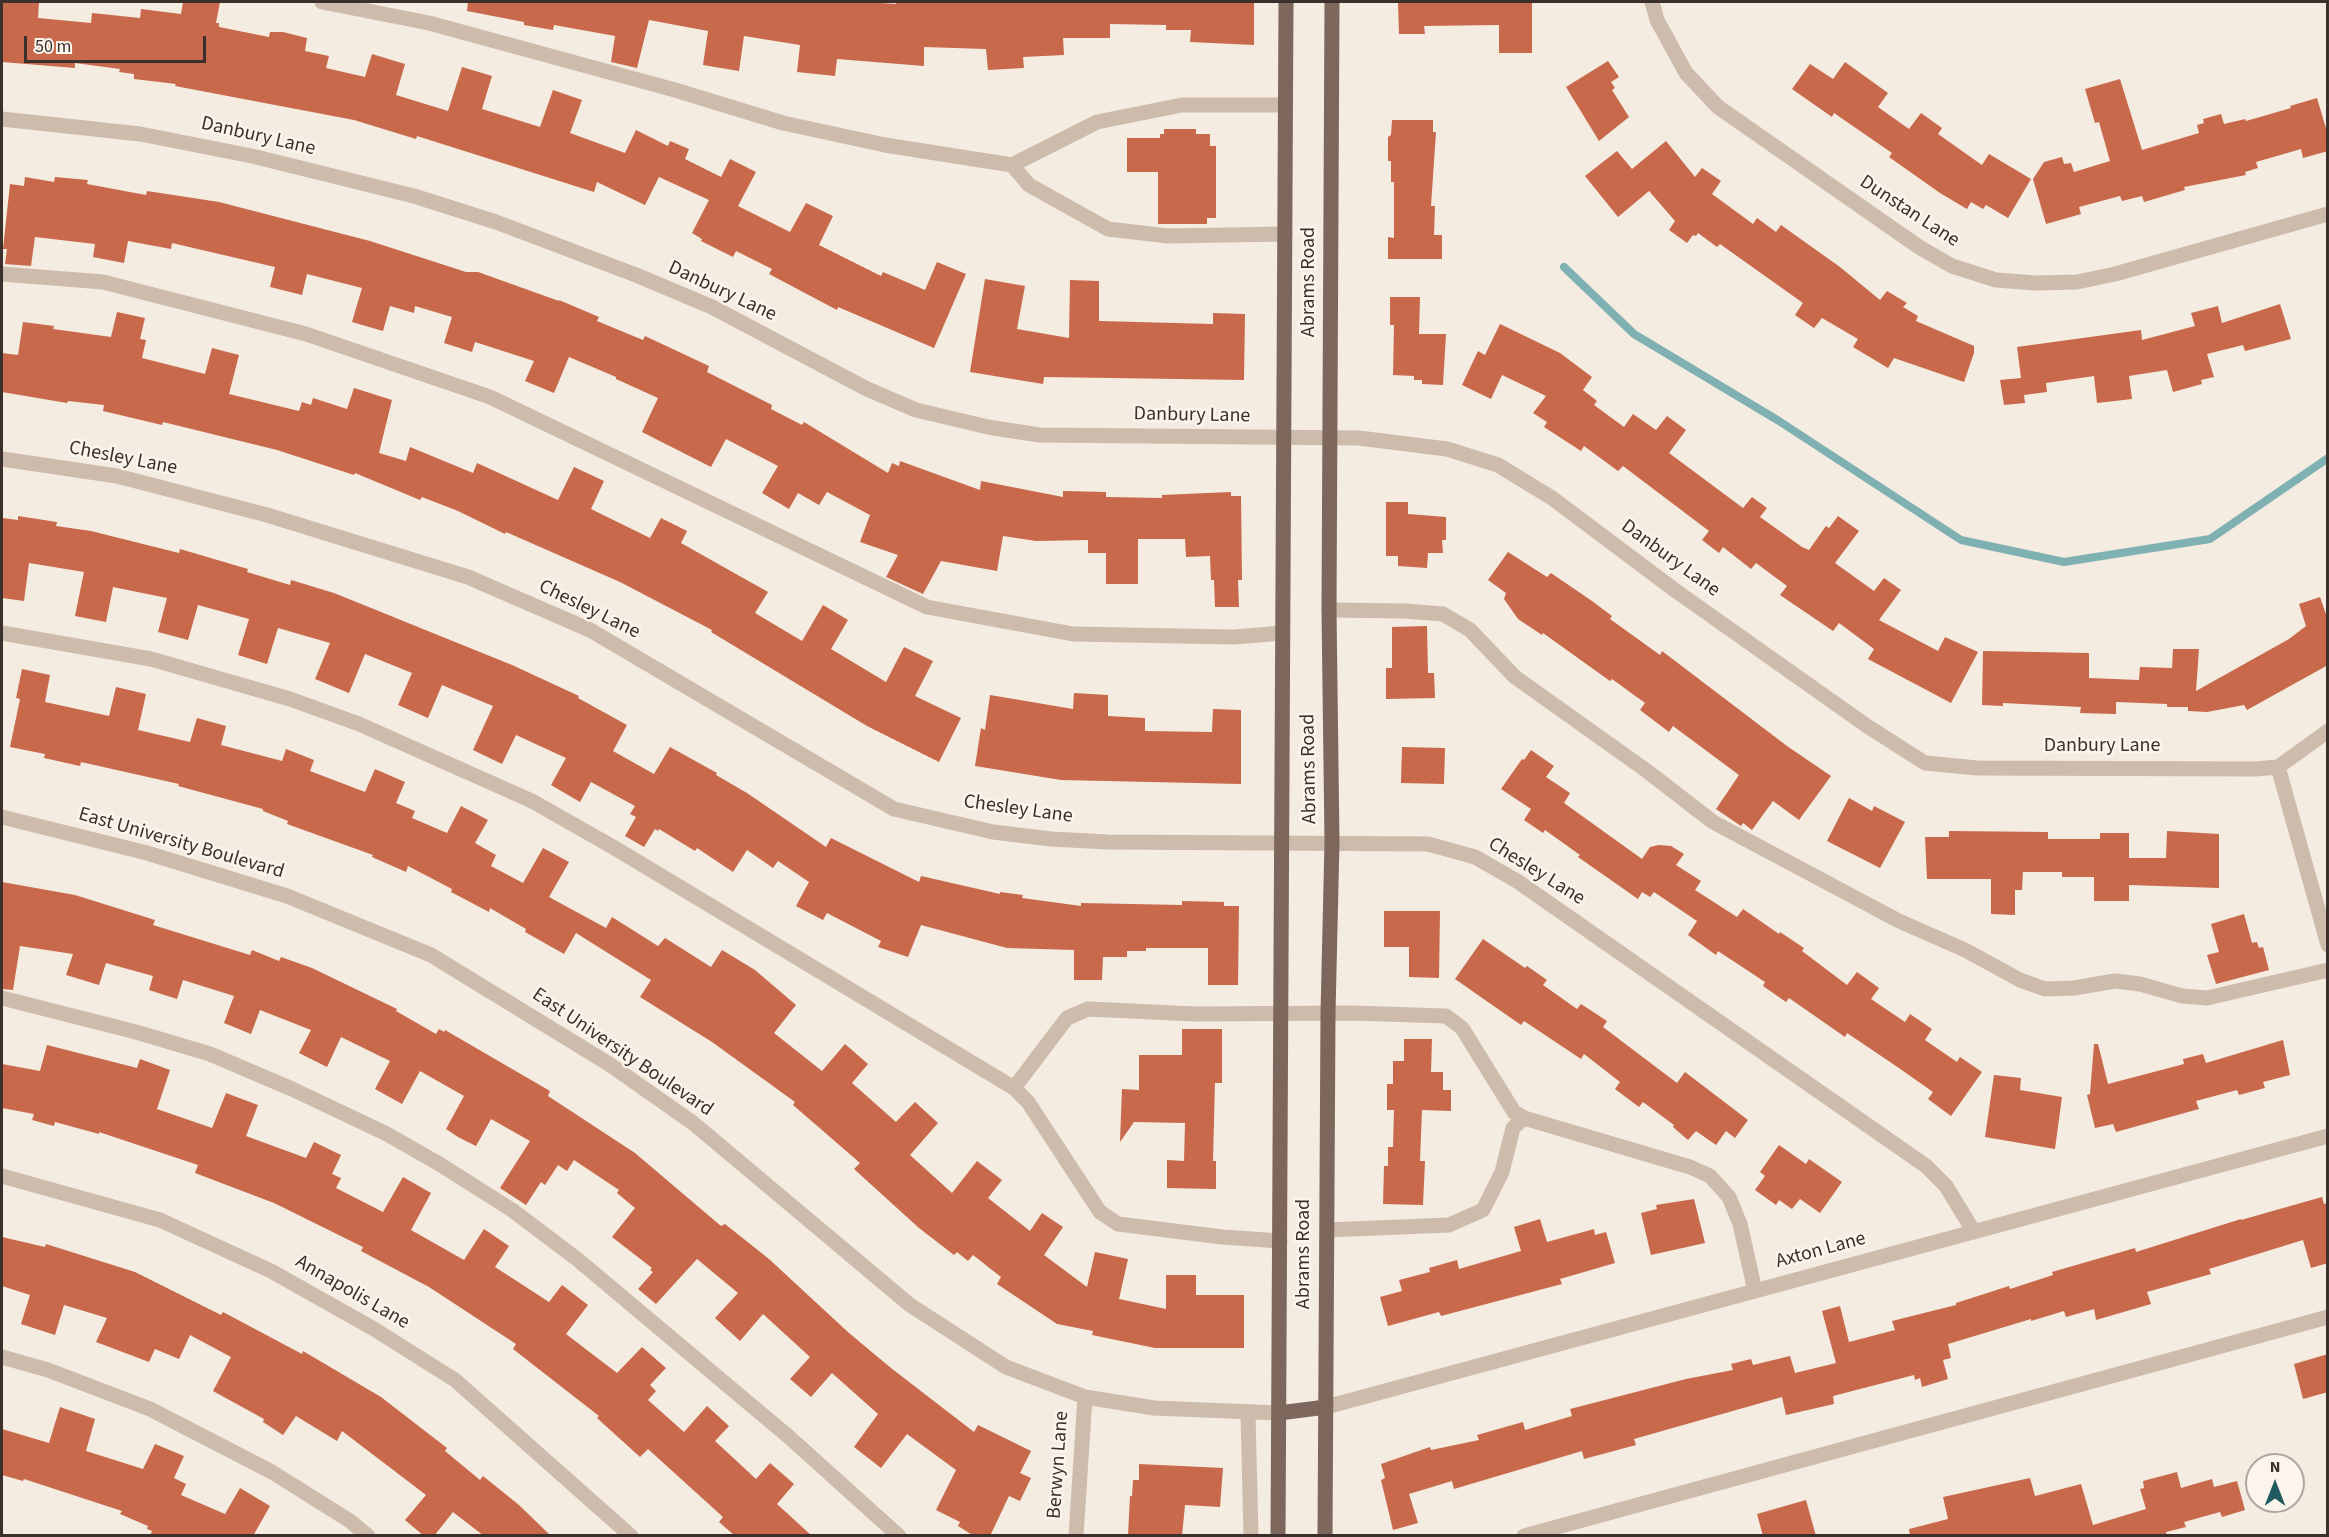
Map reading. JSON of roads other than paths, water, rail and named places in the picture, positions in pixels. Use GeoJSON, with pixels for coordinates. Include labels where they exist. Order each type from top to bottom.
{"type":"FeatureCollection","features":[{"type":"Feature","properties":{"kind":"main road","name":"Abrams Road"},"geometry":{"type":"LineString","coordinates":[[1278,1536],[1286,2]]}},
{"type":"Feature","properties":{"kind":"main road","name":"Abrams Road"},"geometry":{"type":"LineString","coordinates":[[1325,1536],[1328,1013],[1332,842],[1329,610],[1332,2]]}},
{"type":"Feature","properties":{"kind":"main road"},"geometry":{"type":"LineString","coordinates":[[1279,1413],[1326,1407]]}},
{"type":"Feature","properties":{"kind":"street"},"geometry":{"type":"LineString","coordinates":[[322,2],[429,23],[675,90],[783,123],[885,145],[1012,165],[1097,122],[1182,105],[1285,105]]}},
{"type":"Feature","properties":{"kind":"street","name":"Dunstan Lane"},"geometry":{"type":"LineString","coordinates":[[1652,2],[1657,20],[1686,73],[1718,107],[1919,247],[1952,266],[1996,280],[2036,283],[2087,280],[2328,214]]}},
{"type":"Feature","properties":{"kind":"street","name":"Danbury Lane"},"geometry":{"type":"LineString","coordinates":[[2,119],[140,134],[252,156],[414,196],[496,222],[636,275],[712,307],[867,388],[916,410],[988,427],[1039,435],[1384,440],[1447,449],[1498,465],[1552,498],[1676,591],[1867,726],[1925,763],[1977,768],[2255,769],[2278,767]]}},
{"type":"Feature","properties":{"kind":"street"},"geometry":{"type":"LineString","coordinates":[[1012,165],[1029,185],[1108,229],[1168,236],[1285,234]]}},
{"type":"Feature","properties":{"kind":"street"},"geometry":{"type":"LineString","coordinates":[[2,274],[103,282],[306,334],[490,397],[927,608],[1073,634],[1234,637],[1283,633]]}},
{"type":"Feature","properties":{"kind":"street","name":"Chesley Lane"},"geometry":{"type":"LineString","coordinates":[[2,459],[117,476],[267,515],[468,577],[590,630],[894,809],[993,832],[1051,839],[1108,842],[1282,841],[1428,844],[1475,857],[1517,881],[1926,1166],[1946,1186],[1974,1232]]}},
{"type":"Feature","properties":{"kind":"street"},"geometry":{"type":"LineString","coordinates":[[1329,610],[1443,614],[1470,630],[1515,677],[1647,771],[1713,822],[1899,921],[1965,950],[2020,980],[2045,988],[2074,988],[2115,981],[2140,984],[2182,996],[2207,998],[2328,970]]}},
{"type":"Feature","properties":{"kind":"street"},"geometry":{"type":"LineString","coordinates":[[2,633],[151,660],[290,699],[359,724],[532,801],[613,847],[1014,1088],[1028,1102],[1100,1212],[1118,1224],[1222,1237],[1280,1240]]}},
{"type":"Feature","properties":{"kind":"street"},"geometry":{"type":"LineString","coordinates":[[2328,731],[2278,767],[2328,945]]}},
{"type":"Feature","properties":{"kind":"street","name":"East University Boulevard"},"geometry":{"type":"LineString","coordinates":[[2,817],[147,853],[276,893],[431,955],[609,1064],[693,1123],[910,1305],[1006,1367],[1085,1397],[1154,1408],[1279,1413]]}},
{"type":"Feature","properties":{"kind":"street"},"geometry":{"type":"LineString","coordinates":[[2,998],[136,1032],[210,1054],[292,1089],[387,1134],[441,1165],[512,1210],[577,1259],[789,1437],[899,1536]]}},
{"type":"Feature","properties":{"kind":"street"},"geometry":{"type":"LineString","coordinates":[[1014,1088],[1067,1018],[1088,1009],[1195,1014],[1328,1013],[1446,1016],[1462,1028],[1514,1112],[1524,1118],[1690,1167],[1710,1176],[1729,1197],[1740,1224],[1755,1291]]}},
{"type":"Feature","properties":{"kind":"street"},"geometry":{"type":"LineString","coordinates":[[1327,1230],[1449,1225],[1484,1210],[1502,1172],[1513,1128],[1524,1118]]}},
{"type":"Feature","properties":{"kind":"street","name":"Axton Lane"},"geometry":{"type":"LineString","coordinates":[[1326,1407],[2328,1136]]}},
{"type":"Feature","properties":{"kind":"street","name":"Annapolis Lane"},"geometry":{"type":"LineString","coordinates":[[2,1176],[160,1220],[271,1271],[374,1329],[455,1380],[631,1536]]}},
{"type":"Feature","properties":{"kind":"street"},"geometry":{"type":"LineString","coordinates":[[1524,1536],[2328,1317]]}},
{"type":"Feature","properties":{"kind":"street"},"geometry":{"type":"LineString","coordinates":[[2,1357],[48,1370],[150,1410],[272,1472],[350,1521],[368,1536]]}},
{"type":"Feature","properties":{"kind":"street","name":"Berwyn Lane"},"geometry":{"type":"LineString","coordinates":[[1076,1536],[1085,1397]]}},
{"type":"Feature","properties":{"kind":"street"},"geometry":{"type":"LineString","coordinates":[[1248,1413],[1251,1536]]}},
{"type":"Feature","properties":{"kind":"waterway"},"geometry":{"type":"LineString","coordinates":[[1564,267],[1634,334],[1779,421],[1961,540],[2064,562],[2210,539],[2328,458]]}}]}
